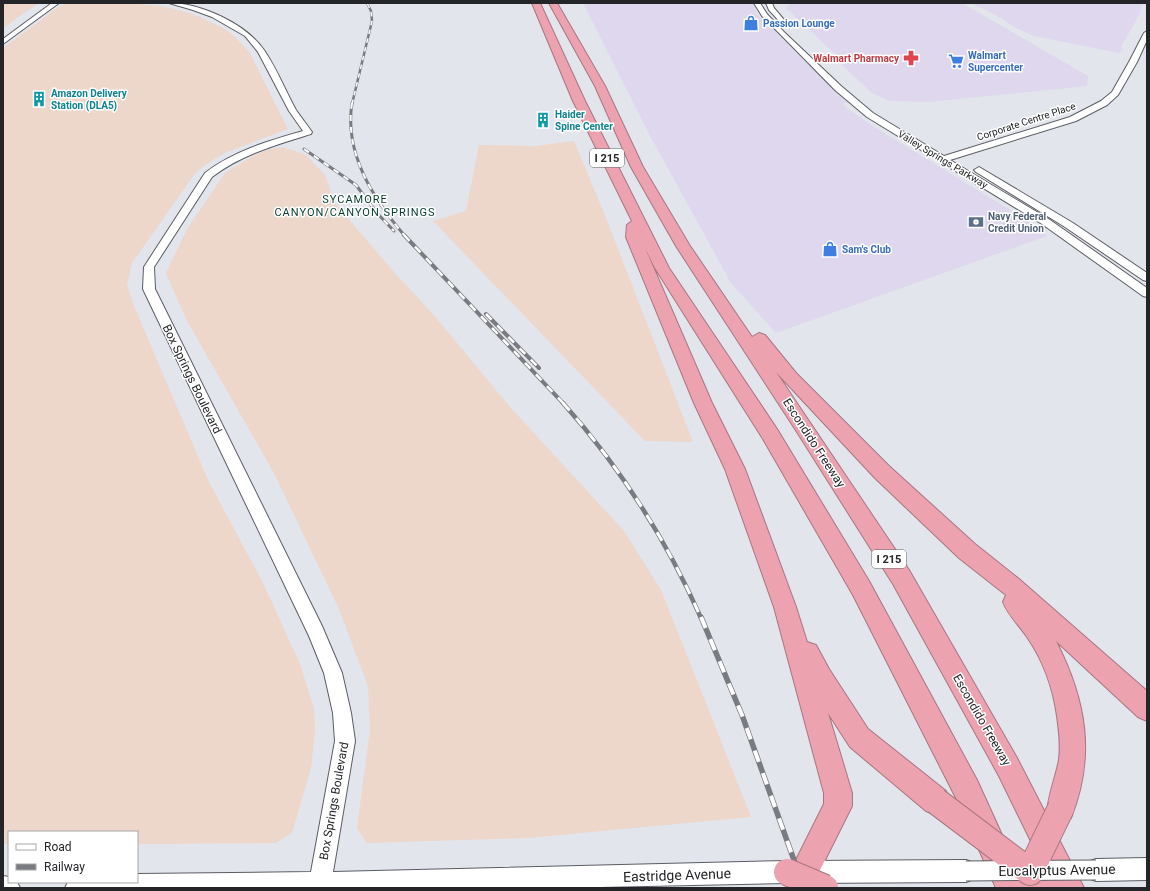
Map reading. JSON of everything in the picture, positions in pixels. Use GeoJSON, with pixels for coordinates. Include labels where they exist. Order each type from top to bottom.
{"type":"FeatureCollection","features":[{"type":"Feature","properties":{"kind":"highway","name":"I 215"},"geometry":{"type":"LineString","coordinates":[[536,3],[580,101],[662,268],[770,434],[861,588],[967,790],[1029,884]]}},
{"type":"Feature","properties":{"kind":"highway","name":"Escondido Freeway"},"geometry":{"type":"LineString","coordinates":[[554,5],[600,86],[637,167],[683,246],[804,427],[901,578],[1008,767],[1069,888]]}},
{"type":"Feature","properties":{"kind":"highway"},"geometry":{"type":"LineString","coordinates":[[531,7],[543,20]]}},
{"type":"Feature","properties":{"kind":"highway"},"geometry":{"type":"LineString","coordinates":[[531,7],[549,49],[580,101]]}},
{"type":"Feature","properties":{"kind":"highway"},"geometry":{"type":"LineString","coordinates":[[635,214],[633,237],[703,403],[735,469],[785,607],[838,793],[838,806],[823,834],[813,876]]}},
{"type":"Feature","properties":{"kind":"highway"},"geometry":{"type":"LineString","coordinates":[[683,246],[780,365],[821,411],[882,472],[967,551],[1027,616],[1046,646],[1062,683],[1071,720],[1073,755],[1061,808],[1029,884],[936,801],[859,738],[820,678],[785,607]]}},
{"type":"Feature","properties":{"kind":"highway"},"geometry":{"type":"LineString","coordinates":[[967,551],[1011,586],[1147,708]]}},
{"type":"Feature","properties":{"kind":"street"},"geometry":{"type":"LineString","coordinates":[[3,34],[47,3]]}},
{"type":"Feature","properties":{"kind":"street"},"geometry":{"type":"LineString","coordinates":[[3,42],[56,3]]}},
{"type":"Feature","properties":{"kind":"street","name":"Box Springs Boulevard"},"geometry":{"type":"LineString","coordinates":[[172,3],[194,8],[214,16],[247,34],[261,51],[293,111],[308,132],[245,152],[221,165],[208,175],[149,267],[149,289],[316,632],[333,673],[342,714],[345,741],[320,883]]}},
{"type":"Feature","properties":{"kind":"street","name":"Valley Springs Parkway"},"geometry":{"type":"LineString","coordinates":[[758,3],[764,15],[782,34],[855,103],[889,127],[943,154],[1107,263],[1147,293]]}},
{"type":"Feature","properties":{"kind":"street"},"geometry":{"type":"LineString","coordinates":[[769,3],[775,15],[819,57]]}},
{"type":"Feature","properties":{"kind":"street","name":"Corporate Centre Place"},"geometry":{"type":"LineString","coordinates":[[943,154],[955,155],[1073,119],[1104,103],[1115,93],[1137,62],[1147,33]]}},
{"type":"Feature","properties":{"kind":"street","name":"Valley Springs Parkway"},"geometry":{"type":"LineString","coordinates":[[888,116],[913,131]]}},
{"type":"Feature","properties":{"kind":"street","name":"Valley Springs Parkway"},"geometry":{"type":"LineString","coordinates":[[955,155],[1109,251],[1147,278]]}},
{"type":"Feature","properties":{"kind":"street","name":"Eucalyptus Avenue"},"geometry":{"type":"LineString","coordinates":[[966,871],[1029,884],[1096,870],[1147,869]]}},
{"type":"Feature","properties":{"kind":"street","name":"Eastridge Avenue"},"geometry":{"type":"LineString","coordinates":[[76,888],[126,884],[320,883],[752,872],[813,876],[966,871]]}},
{"type":"Feature","properties":{"kind":"street"},"geometry":{"type":"LineString","coordinates":[[3,887],[9,888]]}},
{"type":"Feature","properties":{"kind":"shaded area"},"geometry":{"type":"Polygon","coordinates":[[[3,3],[38,3],[38,4],[3,29],[3,3]]]}},
{"type":"Feature","properties":{"kind":"shaded area"},"geometry":{"type":"Polygon","coordinates":[[[583,3],[754,3],[757,14],[848,103],[842,103],[848,109],[873,126],[1025,219],[1047,236],[776,333],[731,283],[648,132],[583,3]]]}},
{"type":"Feature","properties":{"kind":"shaded area"},"geometry":{"type":"Polygon","coordinates":[[[791,3],[962,3],[1088,76],[1087,86],[928,102],[890,101],[872,93],[843,66],[836,55],[786,8],[791,3]]]}},
{"type":"Feature","properties":{"kind":"shaded area"},"geometry":{"type":"Polygon","coordinates":[[[970,3],[1142,3],[1139,15],[1121,47],[1123,50],[1119,53],[1034,36],[1016,28],[994,14],[970,3]]]}},
{"type":"Feature","properties":{"kind":"shaded area"},"geometry":{"type":"Polygon","coordinates":[[[67,4],[135,4],[162,6],[193,14],[223,28],[233,35],[249,52],[288,129],[227,152],[196,172],[132,263],[127,285],[134,306],[208,480],[263,583],[300,664],[314,709],[315,731],[311,768],[292,833],[276,843],[138,844],[138,831],[8,831],[8,844],[3,844],[3,48],[60,6],[67,4]]]}},
{"type":"Feature","properties":{"kind":"shaded area"},"geometry":{"type":"Polygon","coordinates":[[[574,141],[606,218],[693,442],[645,441],[433,221],[466,211],[479,145],[535,146],[574,141]]]}},
{"type":"Feature","properties":{"kind":"shaded area"},"geometry":{"type":"Polygon","coordinates":[[[283,147],[306,155],[325,175],[335,203],[393,271],[432,313],[510,407],[624,531],[661,590],[751,817],[528,838],[367,843],[357,828],[370,730],[368,686],[339,609],[274,473],[186,319],[166,273],[187,229],[225,173],[253,156],[267,150],[283,147]]]}},
{"type":"Feature","properties":{"kind":"railway"},"geometry":{"type":"LineString","coordinates":[[352,104],[372,21],[371,11],[367,3]]}},
{"type":"Feature","properties":{"kind":"railway"},"geometry":{"type":"LineString","coordinates":[[352,103],[352,140],[357,157],[372,191],[382,207],[405,236]]}},
{"type":"Feature","properties":{"kind":"railway"},"geometry":{"type":"LineString","coordinates":[[304,149],[356,185],[377,213],[394,231]]}},
{"type":"Feature","properties":{"kind":"railway"},"geometry":{"type":"LineString","coordinates":[[404,235],[564,404]]}},
{"type":"Feature","properties":{"kind":"railway"},"geometry":{"type":"LineString","coordinates":[[486,314],[539,368]]}},
{"type":"Feature","properties":{"kind":"railway"},"geometry":{"type":"LineString","coordinates":[[563,403],[604,452],[640,505],[673,560],[701,618]]}},
{"type":"Feature","properties":{"kind":"railway"},"geometry":{"type":"LineString","coordinates":[[701,617],[742,715],[804,888]]}},
{"type":"Feature","properties":{"kind":"place","name":"Passion Lounge"},"geometry":{"type":"Point","coordinates":[751,23]}},
{"type":"Feature","properties":{"kind":"place","name":"Walmart Pharmacy"},"geometry":{"type":"Point","coordinates":[911,58]}},
{"type":"Feature","properties":{"kind":"place","name":"Walmart Supercenter"},"geometry":{"type":"Point","coordinates":[956,61]}},
{"type":"Feature","properties":{"kind":"place","name":"Amazon Delivery Station (DLA5)"},"geometry":{"type":"Point","coordinates":[39,99]}},
{"type":"Feature","properties":{"kind":"place","name":"Haider Spine Center"},"geometry":{"type":"Point","coordinates":[543,120]}},
{"type":"Feature","properties":{"kind":"place","name":"Navy Federal Credit Union"},"geometry":{"type":"Point","coordinates":[976,222]}},
{"type":"Feature","properties":{"kind":"place","name":"Sam's Club"},"geometry":{"type":"Point","coordinates":[830,249]}},
{"type":"Feature","properties":{"kind":"district","name":"SYCAMORE CANYON/CANYON SPRINGS"},"geometry":{"type":"Point","coordinates":[355,205]}}]}
